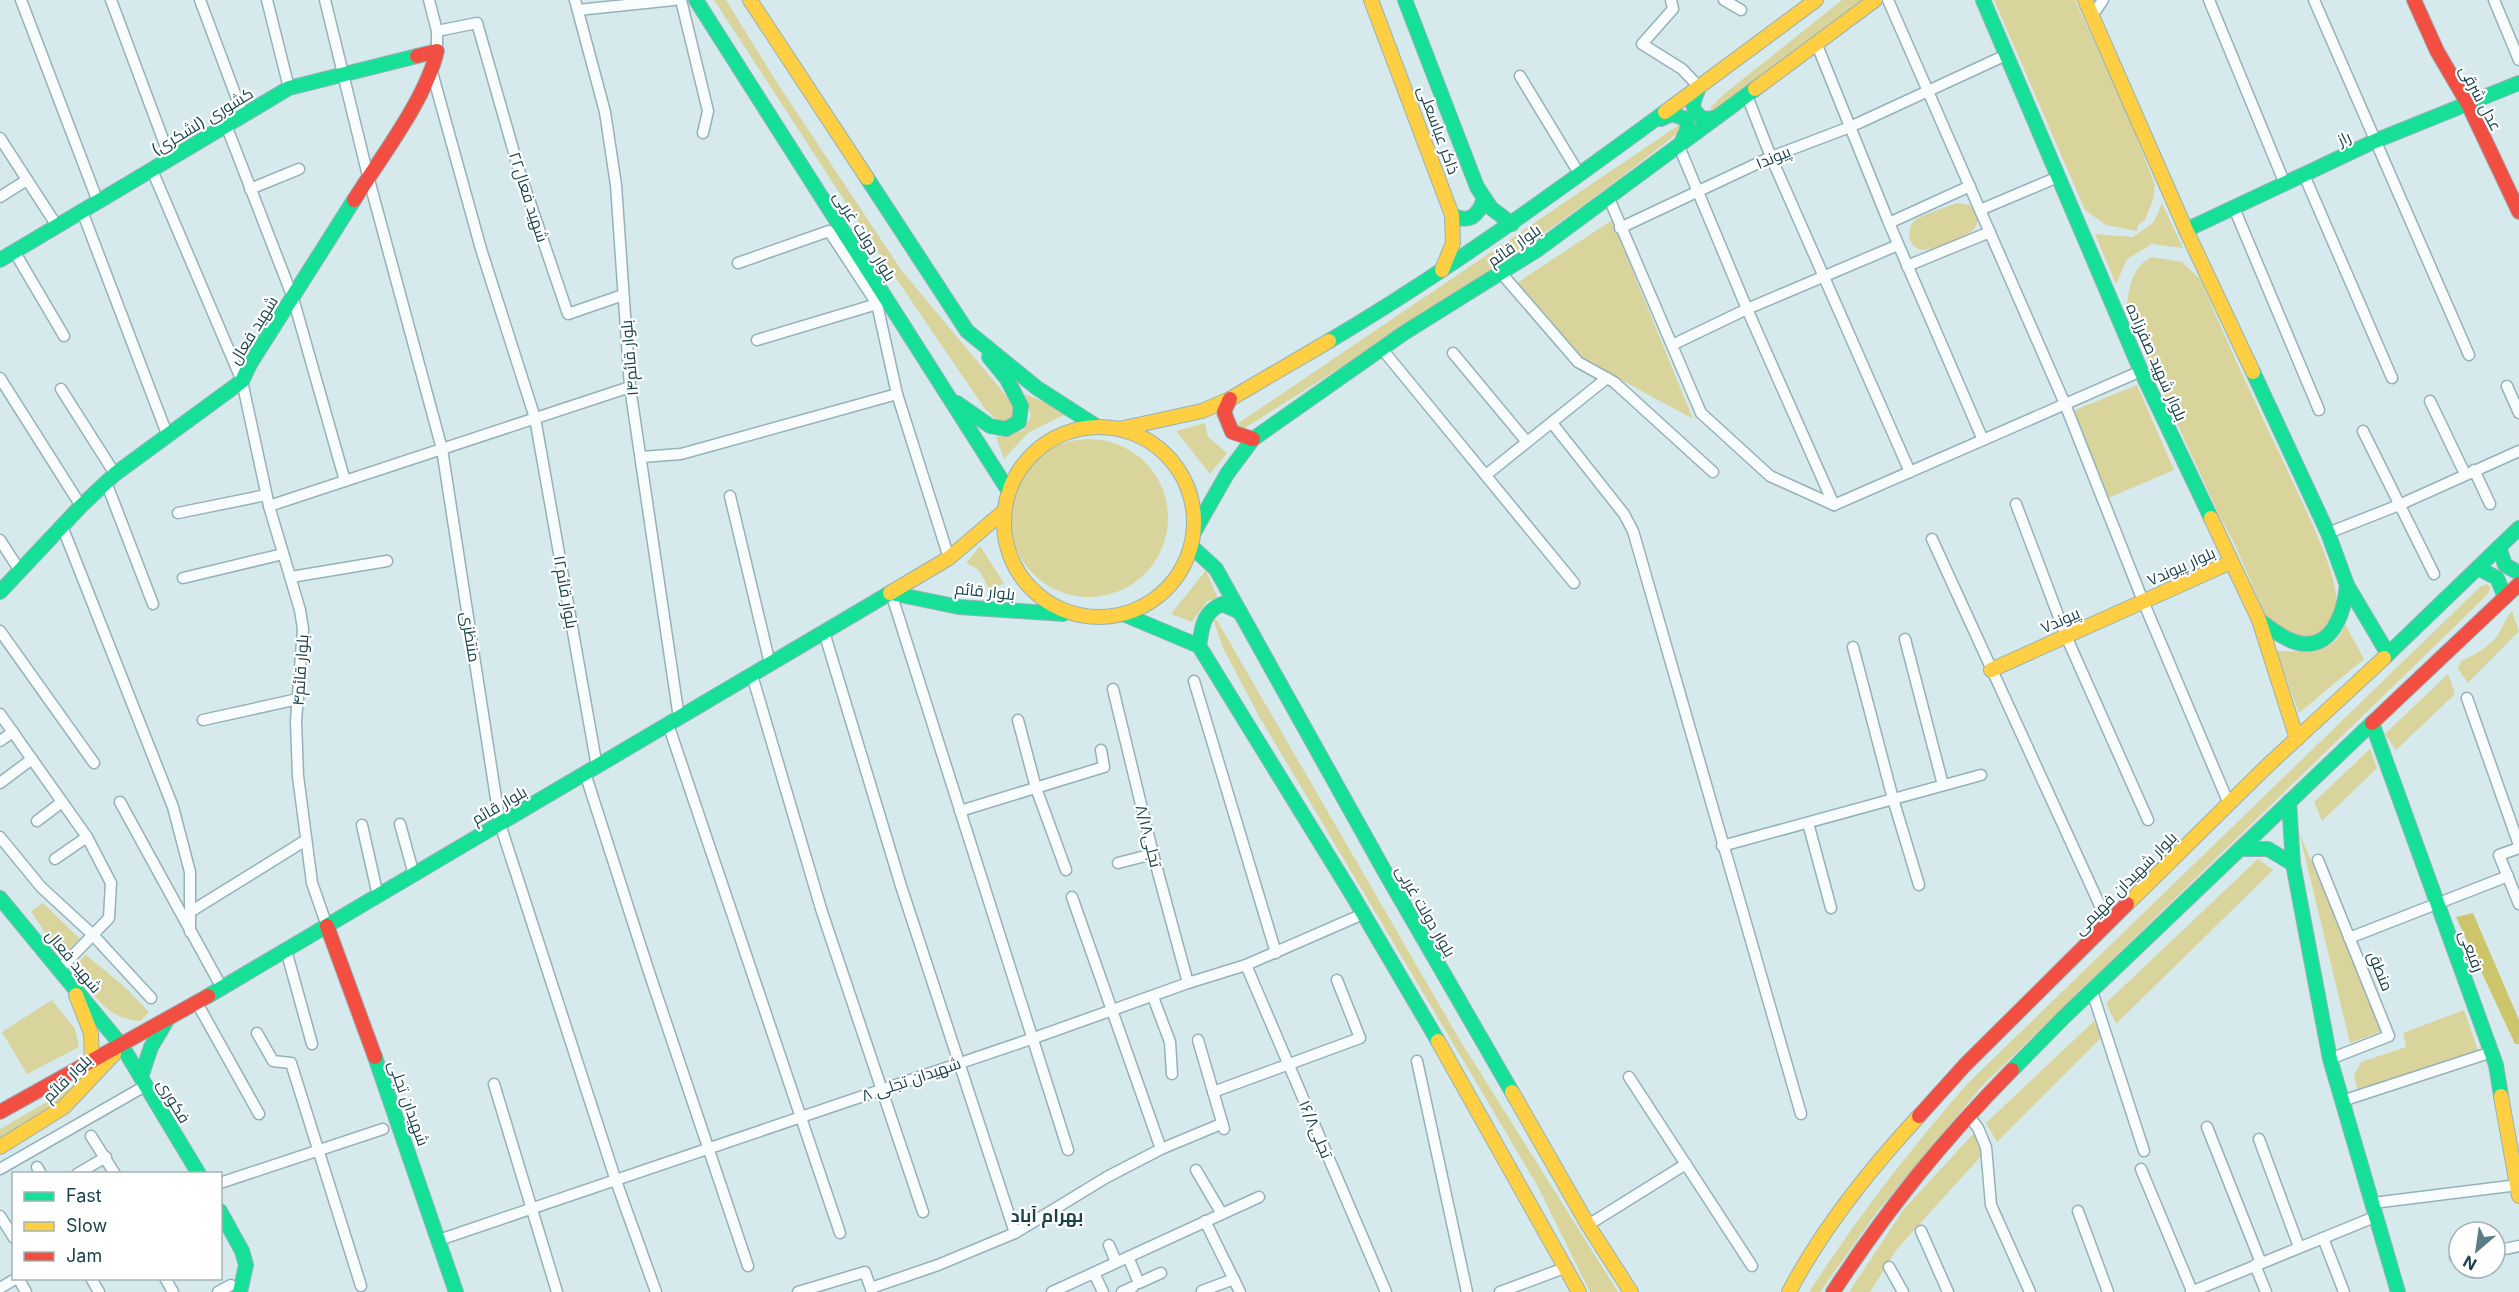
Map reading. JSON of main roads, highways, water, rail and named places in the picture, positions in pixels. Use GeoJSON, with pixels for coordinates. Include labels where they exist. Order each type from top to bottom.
{"type":"FeatureCollection","features":[{"type":"Feature","properties":{"kind":"district","name":"بهرام آباد"},"geometry":{"type":"Point","coordinates":[1047,1216]}}]}
